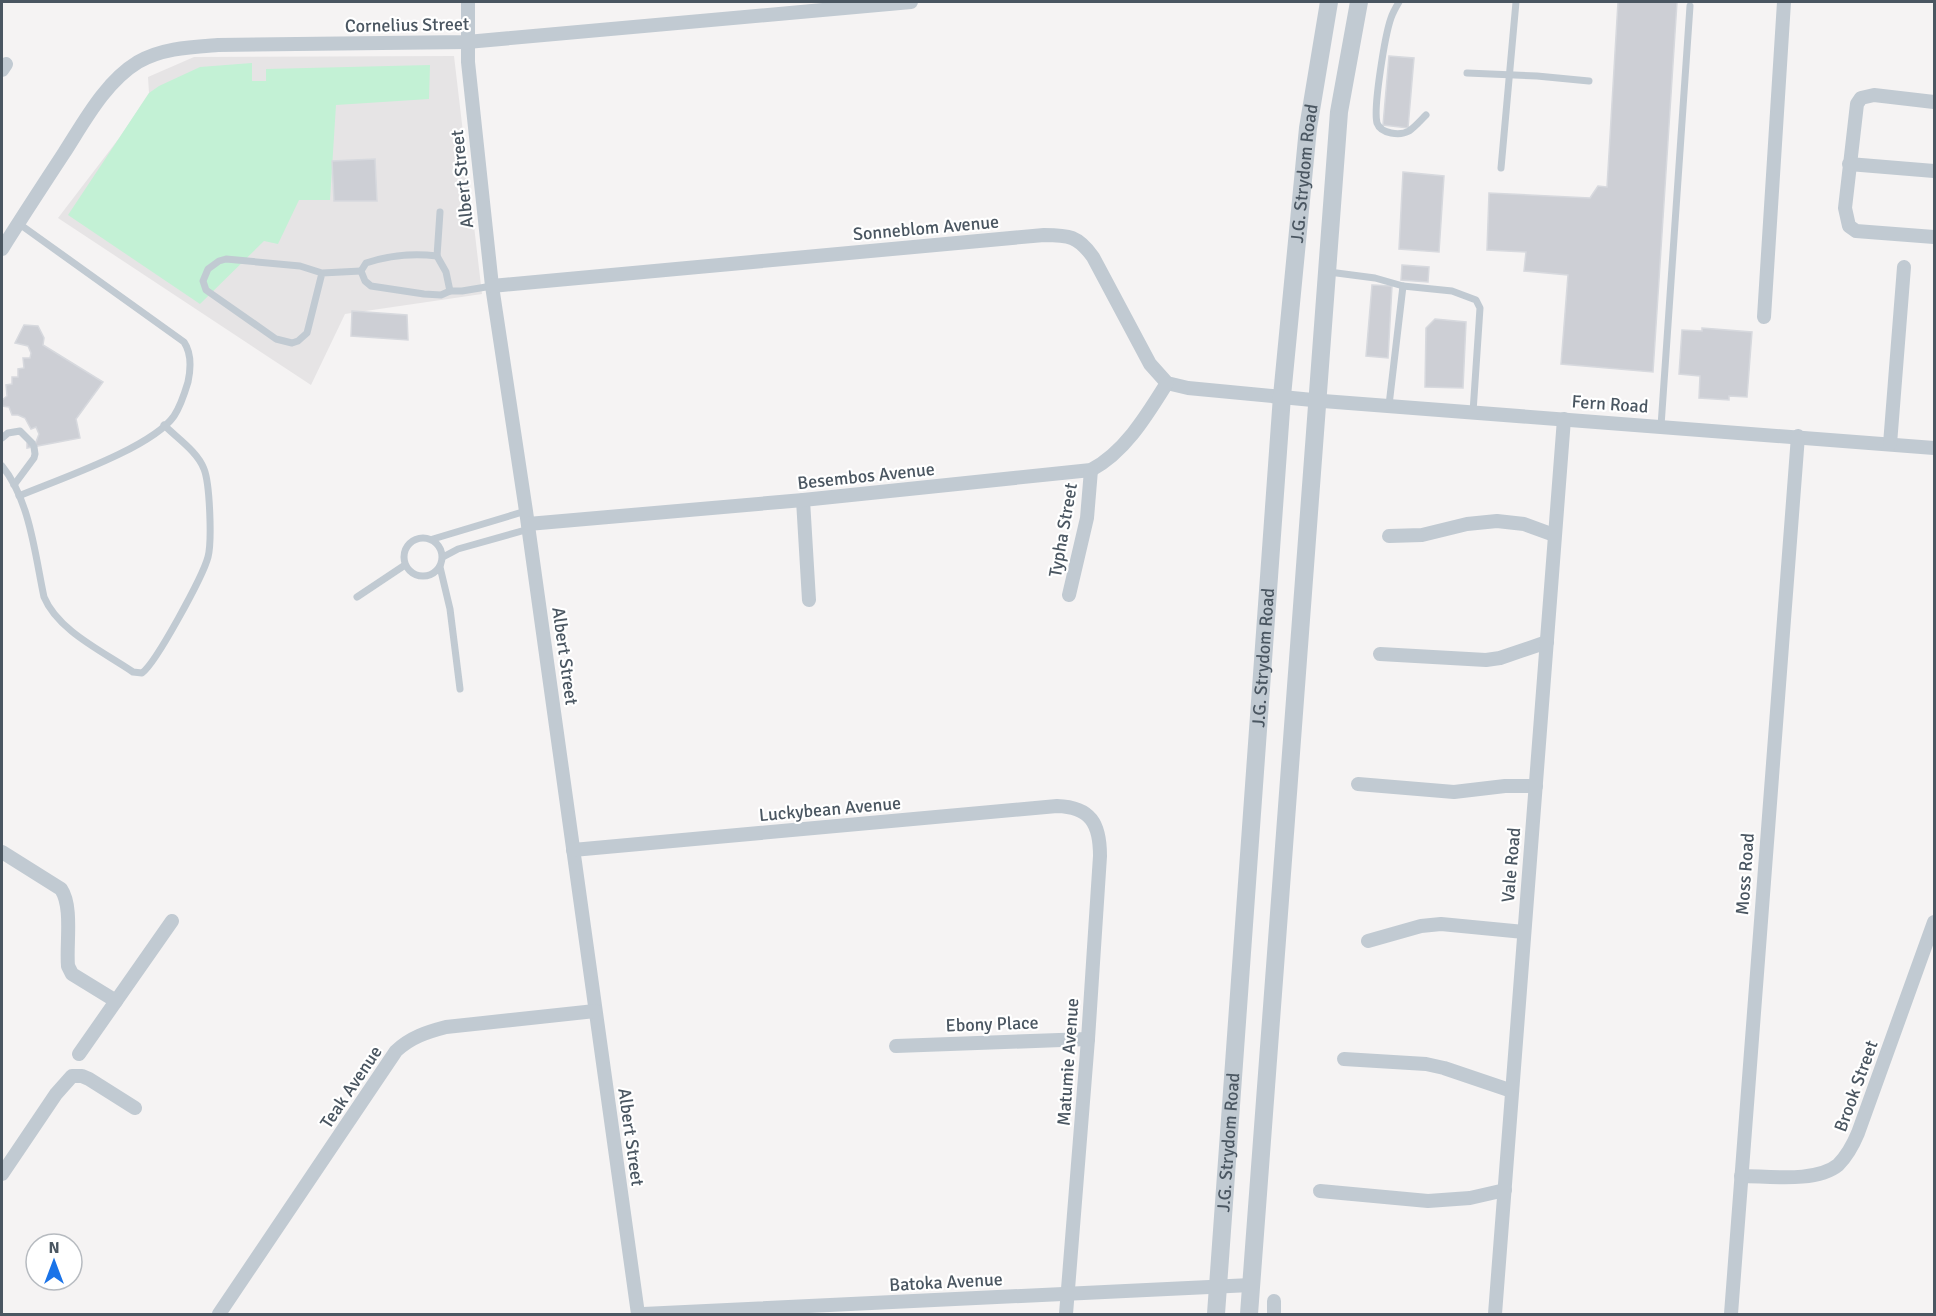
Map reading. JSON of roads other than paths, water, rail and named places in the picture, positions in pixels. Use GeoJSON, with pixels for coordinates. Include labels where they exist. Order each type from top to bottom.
{"type":"FeatureCollection","features":[{"type":"Feature","properties":{"kind":"street","name":"Albert Street"},"geometry":{"type":"LineString","coordinates":[[468,2],[467,42],[492,286],[528,521],[595,1011],[640,1314]]}},
{"type":"Feature","properties":{"kind":"street","name":"Cornelius Street"},"geometry":{"type":"LineString","coordinates":[[2,249],[104,94],[128,69],[140,61],[184,47],[467,42],[911,2]]}},
{"type":"Feature","properties":{"kind":"street","name":"J.G. Strydom Road"},"geometry":{"type":"LineString","coordinates":[[1216,1314],[1282,396],[1308,128],[1329,2]]}},
{"type":"Feature","properties":{"kind":"street","name":"J.G. Strydom Road"},"geometry":{"type":"LineString","coordinates":[[1249,1314],[1338,112],[1359,2]]}},
{"type":"Feature","properties":{"kind":"street"},"geometry":{"type":"LineString","coordinates":[[1764,317],[1784,2]]}},
{"type":"Feature","properties":{"kind":"street"},"geometry":{"type":"LineString","coordinates":[[1935,102],[1874,95],[1861,98],[1857,104],[1845,208],[1847,222],[1856,231],[1935,237]]}},
{"type":"Feature","properties":{"kind":"street"},"geometry":{"type":"LineString","coordinates":[[1849,164],[1935,171]]}},
{"type":"Feature","properties":{"kind":"street","name":"Sonneblom Avenue"},"geometry":{"type":"LineString","coordinates":[[492,286],[1044,235],[1067,236],[1084,245],[1093,257],[1150,364],[1167,383]]}},
{"type":"Feature","properties":{"kind":"street"},"geometry":{"type":"LineString","coordinates":[[1890,444],[1904,267]]}},
{"type":"Feature","properties":{"kind":"street"},"geometry":{"type":"LineString","coordinates":[[1091,470],[1108,459],[1131,434],[1146,416],[1167,383],[1197,389],[1282,396]]}},
{"type":"Feature","properties":{"kind":"street","name":"Fern Road"},"geometry":{"type":"LineString","coordinates":[[1282,396],[1935,448]]}},
{"type":"Feature","properties":{"kind":"street","name":"Vale Road"},"geometry":{"type":"LineString","coordinates":[[1496,1314],[1564,419]]}},
{"type":"Feature","properties":{"kind":"street","name":"Moss Road"},"geometry":{"type":"LineString","coordinates":[[1731,1314],[1798,436]]}},
{"type":"Feature","properties":{"kind":"street","name":"Besembos Avenue"},"geometry":{"type":"LineString","coordinates":[[528,521],[803,500],[1091,470]]}},
{"type":"Feature","properties":{"kind":"street","name":"Typha Street"},"geometry":{"type":"LineString","coordinates":[[1069,595],[1087,518],[1091,470]]}},
{"type":"Feature","properties":{"kind":"street"},"geometry":{"type":"LineString","coordinates":[[803,500],[809,600]]}},
{"type":"Feature","properties":{"kind":"street"},"geometry":{"type":"LineString","coordinates":[[1389,536],[1422,535],[1467,524],[1497,521],[1524,524],[1554,535]]}},
{"type":"Feature","properties":{"kind":"street"},"geometry":{"type":"LineString","coordinates":[[1380,654],[1486,660],[1500,658],[1546,642]]}},
{"type":"Feature","properties":{"kind":"street"},"geometry":{"type":"LineString","coordinates":[[1358,784],[1454,792],[1505,786],[1536,786]]}},
{"type":"Feature","properties":{"kind":"street","name":"Luckybean Avenue"},"geometry":{"type":"LineString","coordinates":[[573,850],[1057,806],[1080,809],[1088,815]]}},
{"type":"Feature","properties":{"kind":"street","name":"Matumie Avenue"},"geometry":{"type":"LineString","coordinates":[[1066,1314],[1088,1039],[1100,844],[1096,826],[1088,815]]}},
{"type":"Feature","properties":{"kind":"street"},"geometry":{"type":"LineString","coordinates":[[2,852],[61,889],[66,897],[67,906],[68,966],[72,974],[116,1001]]}},
{"type":"Feature","properties":{"kind":"street"},"geometry":{"type":"LineString","coordinates":[[79,1054],[172,921]]}},
{"type":"Feature","properties":{"kind":"street","name":"Brook Street"},"geometry":{"type":"LineString","coordinates":[[1740,1176],[1813,1176],[1831,1169],[1845,1158],[1858,1133],[1935,922]]}},
{"type":"Feature","properties":{"kind":"street"},"geometry":{"type":"LineString","coordinates":[[1368,942],[1421,926],[1441,924],[1524,932]]}},
{"type":"Feature","properties":{"kind":"street","name":"Teak Avenue"},"geometry":{"type":"LineString","coordinates":[[219,1314],[396,1052],[405,1043],[431,1030],[446,1027],[595,1011]]}},
{"type":"Feature","properties":{"kind":"street","name":"Ebony Place"},"geometry":{"type":"LineString","coordinates":[[896,1046],[1088,1039]]}},
{"type":"Feature","properties":{"kind":"street"},"geometry":{"type":"LineString","coordinates":[[1344,1059],[1426,1064],[1512,1091]]}},
{"type":"Feature","properties":{"kind":"street"},"geometry":{"type":"LineString","coordinates":[[2,1174],[56,1094],[72,1076],[89,1079],[135,1108]]}},
{"type":"Feature","properties":{"kind":"street"},"geometry":{"type":"LineString","coordinates":[[1320,1191],[1428,1201],[1470,1198],[1505,1190]]}},
{"type":"Feature","properties":{"kind":"street","name":"Batoka Avenue"},"geometry":{"type":"LineString","coordinates":[[640,1314],[1251,1285]]}},
{"type":"Feature","properties":{"kind":"lane"},"geometry":{"type":"LineString","coordinates":[[1399,2],[1389,26],[1377,103],[1377,122],[1385,131],[1403,133],[1410,130],[1426,115]]}},
{"type":"Feature","properties":{"kind":"lane"},"geometry":{"type":"LineString","coordinates":[[1501,168],[1516,2]]}},
{"type":"Feature","properties":{"kind":"lane"},"geometry":{"type":"LineString","coordinates":[[1661,426],[1690,6]]}},
{"type":"Feature","properties":{"kind":"lane"},"geometry":{"type":"LineString","coordinates":[[1467,73],[1589,81]]}},
{"type":"Feature","properties":{"kind":"lane"},"geometry":{"type":"LineString","coordinates":[[440,212],[437,256],[446,273],[450,291]]}},
{"type":"Feature","properties":{"kind":"lane"},"geometry":{"type":"LineString","coordinates":[[18,223],[184,342],[191,366],[187,385],[174,416],[157,432],[126,451],[19,496]]}},
{"type":"Feature","properties":{"kind":"lane"},"geometry":{"type":"LineString","coordinates":[[361,271],[366,263],[384,257],[415,253],[437,256]]}},
{"type":"Feature","properties":{"kind":"lane"},"geometry":{"type":"LineString","coordinates":[[322,273],[307,333],[292,343],[276,339],[206,290],[203,285],[211,265],[226,259],[300,266],[322,273],[361,271]]}},
{"type":"Feature","properties":{"kind":"lane"},"geometry":{"type":"LineString","coordinates":[[361,271],[365,281],[371,286],[424,294],[441,295],[450,291],[492,286]]}},
{"type":"Feature","properties":{"kind":"lane"},"geometry":{"type":"LineString","coordinates":[[1326,272],[1452,291],[1474,298],[1479,303],[1479,330],[1473,412]]}},
{"type":"Feature","properties":{"kind":"lane"},"geometry":{"type":"LineString","coordinates":[[1389,405],[1403,285]]}},
{"type":"Feature","properties":{"kind":"lane"},"geometry":{"type":"LineString","coordinates":[[2,466],[14,485],[26,514],[44,597],[49,609],[66,627],[133,672],[142,673],[150,666],[164,643],[198,580],[210,545],[208,487],[205,470],[199,459],[164,425]]}},
{"type":"Feature","properties":{"kind":"lane"},"geometry":{"type":"LineString","coordinates":[[2,438],[8,433],[20,430],[33,445],[34,458],[14,485]]}},
{"type":"Feature","properties":{"kind":"lane"},"geometry":{"type":"LineString","coordinates":[[433,539],[441,546],[443,557],[440,567],[433,574],[422,576],[412,573],[405,566],[403,556],[406,546],[413,539],[423,537],[433,539],[528,521]]}},
{"type":"Feature","properties":{"kind":"lane"},"geometry":{"type":"LineString","coordinates":[[443,557],[528,521]]}},
{"type":"Feature","properties":{"kind":"lane"},"geometry":{"type":"LineString","coordinates":[[357,597],[405,566]]}},
{"type":"Feature","properties":{"kind":"lane"},"geometry":{"type":"LineString","coordinates":[[440,567],[450,609],[460,689]]}}]}
